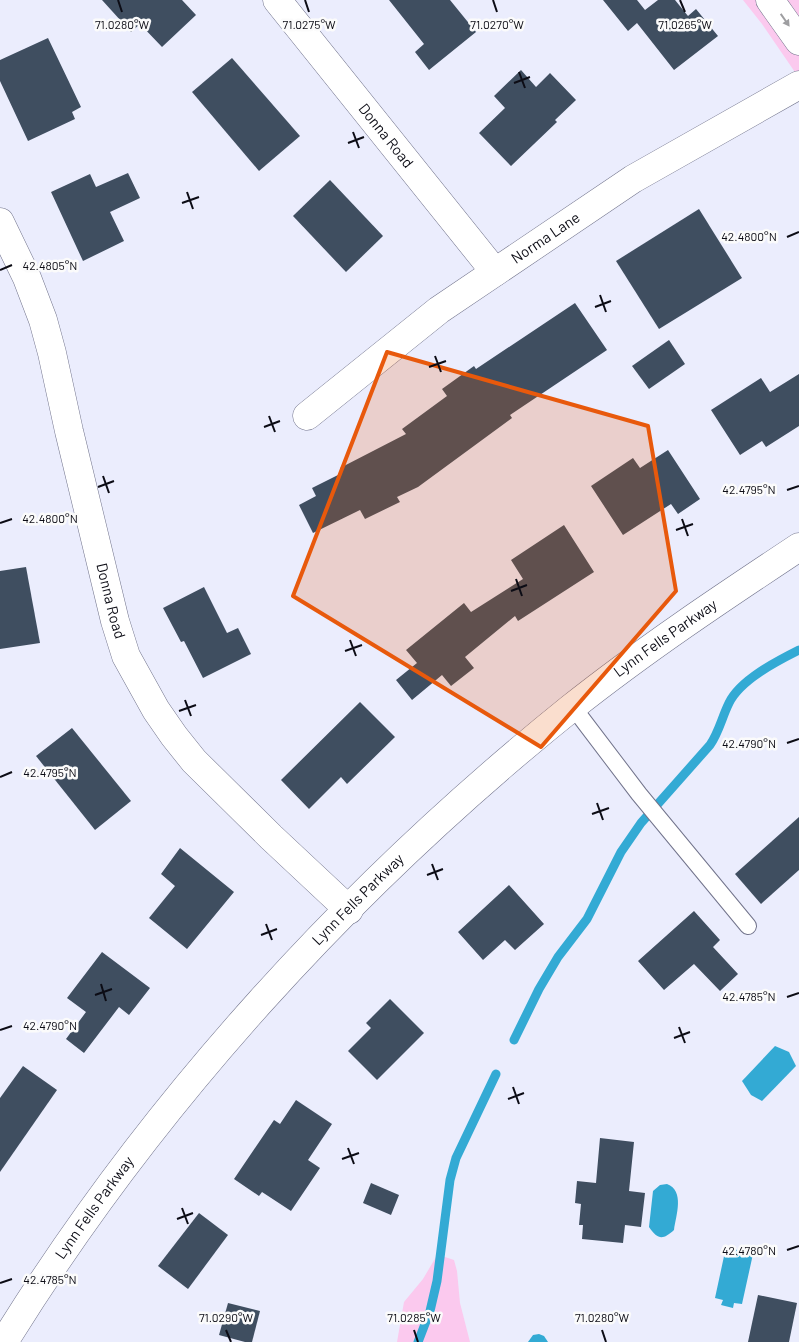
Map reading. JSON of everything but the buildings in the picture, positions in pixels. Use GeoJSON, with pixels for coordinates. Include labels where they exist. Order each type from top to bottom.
{"type":"FeatureCollection","features":[{"type":"Feature","properties":{"kind":"street","name":"Donna Road"},"geometry":{"type":"LineString","coordinates":[[277,0],[495,272]]}},
{"type":"Feature","properties":{"kind":"street"},"geometry":{"type":"LineString","coordinates":[[770,0],[799,41]]}},
{"type":"Feature","properties":{"kind":"street","name":"Norma Lane"},"geometry":{"type":"LineString","coordinates":[[307,416],[439,310],[633,179],[799,85]]}},
{"type":"Feature","properties":{"kind":"street","name":"Donna Road"},"geometry":{"type":"LineString","coordinates":[[0,222],[27,278],[43,320],[52,353],[68,431],[126,656],[156,710],[194,760],[349,910]]}},
{"type":"Feature","properties":{"kind":"street","name":"Lynn Fells Parkway"},"geometry":{"type":"LineString","coordinates":[[4,1342],[82,1223],[181,1094],[282,977],[443,818],[513,756],[573,707],[673,632],[799,547]]}},
{"type":"Feature","properties":{"kind":"lane"},"geometry":{"type":"LineString","coordinates":[[573,707],[639,794],[748,926]]}},
{"type":"Feature","properties":{"kind":"highlighted area"},"geometry":{"type":"Polygon","coordinates":[[[387,352],[648,426],[676,591],[541,747],[293,596],[387,352]]]}},
{"type":"Feature","properties":{"kind":"shaded area"},"geometry":{"type":"Polygon","coordinates":[[[743,0],[799,0],[799,78],[762,24],[743,0]]]}},
{"type":"Feature","properties":{"kind":"shaded area"},"geometry":{"type":"Polygon","coordinates":[[[442,1256],[454,1260],[460,1303],[470,1342],[397,1342],[404,1302],[423,1279],[436,1257],[442,1256]]]}},
{"type":"Feature","properties":{"kind":"water"},"geometry":{"type":"Polygon","coordinates":[[[775,1046],[789,1052],[796,1066],[762,1101],[751,1095],[742,1081],[775,1046]]]}},
{"type":"Feature","properties":{"kind":"water"},"geometry":{"type":"Polygon","coordinates":[[[667,1184],[673,1187],[676,1192],[678,1204],[674,1230],[667,1236],[661,1237],[655,1234],[649,1227],[653,1191],[660,1185],[667,1184]]]}},
{"type":"Feature","properties":{"kind":"water"},"geometry":{"type":"Polygon","coordinates":[[[726,1247],[753,1254],[742,1304],[734,1303],[733,1308],[721,1305],[723,1300],[715,1298],[726,1247]]]}},
{"type":"Feature","properties":{"kind":"water"},"geometry":{"type":"Polygon","coordinates":[[[539,1334],[544,1336],[548,1342],[528,1342],[533,1335],[539,1334]]]}},
{"type":"Feature","properties":{"kind":"waterway"},"geometry":{"type":"LineString","coordinates":[[514,1040],[539,989],[558,957],[587,919],[621,852],[641,823],[710,745],[734,695],[760,672],[799,650]]}},
{"type":"Feature","properties":{"kind":"waterway"},"geometry":{"type":"LineString","coordinates":[[418,1342],[430,1311],[437,1281],[450,1180],[456,1158],[496,1074]]}}]}
